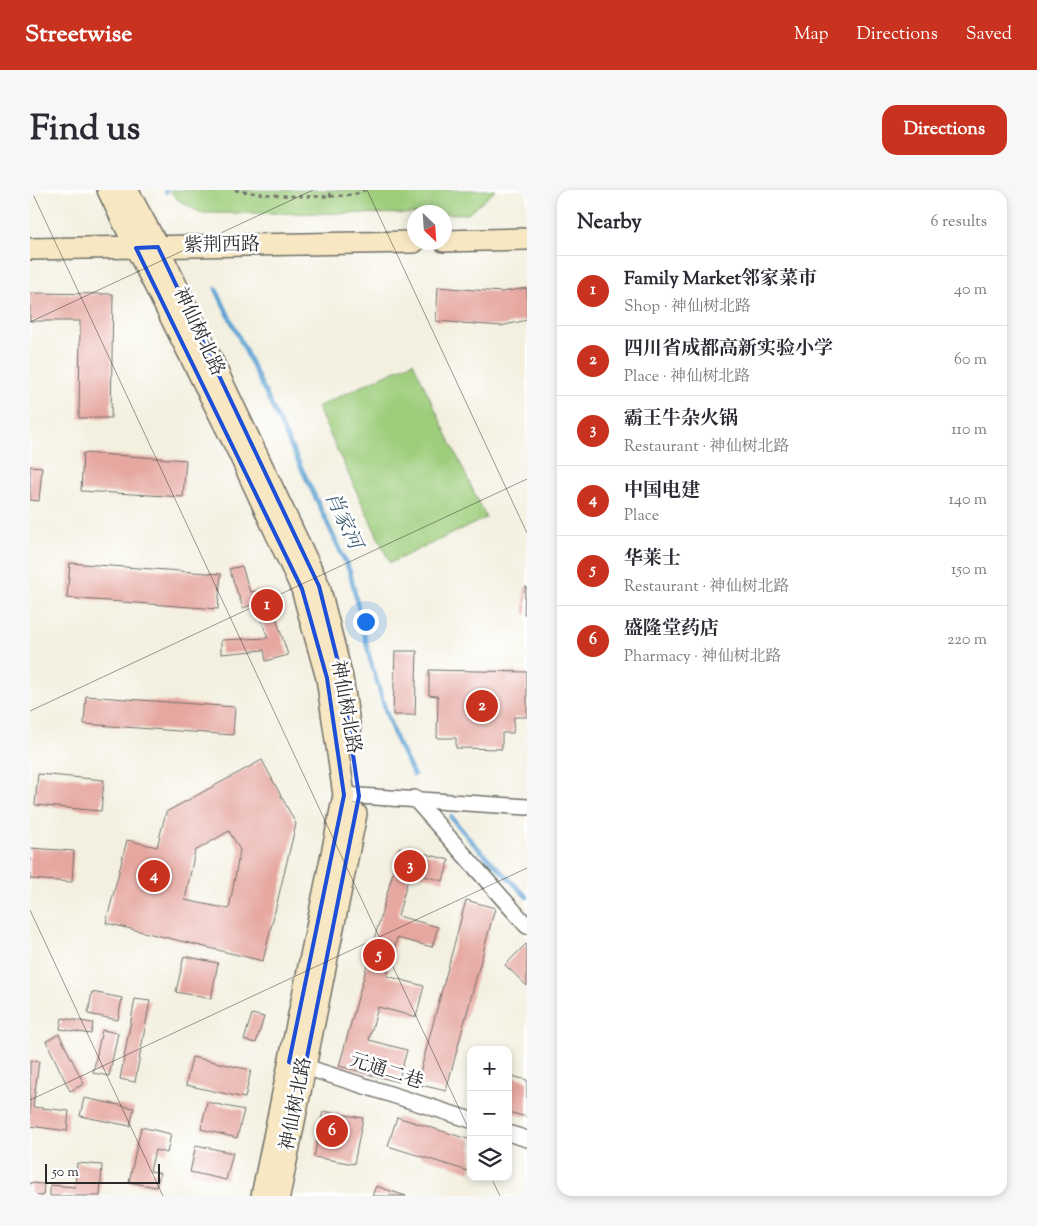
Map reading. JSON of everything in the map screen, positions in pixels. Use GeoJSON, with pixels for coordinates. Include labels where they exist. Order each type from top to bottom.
{"type":"FeatureCollection","features":[{"type":"Feature","properties":{"kind":"main road"},"geometry":{"type":"LineString","coordinates":[[108,190],[238,451],[302,589],[327,678],[352,795]]}},
{"type":"Feature","properties":{"kind":"main road","name":"神仙树北路"},"geometry":{"type":"LineString","coordinates":[[127,190],[158,247],[319,586],[342,678],[352,795],[297,1065],[279,1196]]}},
{"type":"Feature","properties":{"kind":"main road"},"geometry":{"type":"LineString","coordinates":[[452,241],[527,239]]}},
{"type":"Feature","properties":{"kind":"main road","name":"紫荆西路"},"geometry":{"type":"LineString","coordinates":[[30,249],[407,242]]}},
{"type":"Feature","properties":{"kind":"main road"},"geometry":{"type":"LineString","coordinates":[[262,1196],[297,1065]]}},
{"type":"Feature","properties":{"kind":"street"},"geometry":{"type":"LineString","coordinates":[[352,795],[527,806]]}},
{"type":"Feature","properties":{"kind":"street"},"geometry":{"type":"LineString","coordinates":[[414,798],[527,926]]}},
{"type":"Feature","properties":{"kind":"street","name":"元通二巷"},"geometry":{"type":"LineString","coordinates":[[297,1065],[467,1119]]}},
{"type":"Feature","properties":{"kind":"street"},"geometry":{"type":"LineString","coordinates":[[512,1134],[527,1139]]}},
{"type":"Feature","properties":{"kind":"path"},"geometry":{"type":"LineString","coordinates":[[235,190],[330,197],[360,194],[365,190]]}},
{"type":"Feature","properties":{"kind":"path"},"geometry":{"type":"LineString","coordinates":[[330,197],[331,190]]}},
{"type":"Feature","properties":{"kind":"highlighted area"},"geometry":{"type":"Polygon","coordinates":[[[158,247],[319,586],[342,678],[359,796],[305,1067],[289,1062],[344,795],[327,678],[302,589],[136,248],[158,247]]]}},
{"type":"Feature","properties":{"kind":"green space"},"geometry":{"type":"Polygon","coordinates":[[[169,190],[496,190],[468,214],[452,214],[452,205],[407,205],[407,214],[201,213],[178,200],[169,190]]]}},
{"type":"Feature","properties":{"kind":"green space"},"geometry":{"type":"Polygon","coordinates":[[[413,362],[486,518],[390,563],[317,407],[413,362]]]}},
{"type":"Feature","properties":{"kind":"building"},"geometry":{"type":"Polygon","coordinates":[[[438,287],[501,292],[527,288],[527,320],[501,326],[436,321],[438,287]]]}},
{"type":"Feature","properties":{"kind":"building"},"geometry":{"type":"Polygon","coordinates":[[[30,293],[113,294],[111,418],[79,418],[80,321],[30,321],[30,293]]]}},
{"type":"Feature","properties":{"kind":"building"},"geometry":{"type":"Polygon","coordinates":[[[83,453],[186,460],[183,497],[81,491],[83,453]]]}},
{"type":"Feature","properties":{"kind":"building"},"geometry":{"type":"Polygon","coordinates":[[[30,466],[42,467],[39,501],[30,500],[30,466]]]}},
{"type":"Feature","properties":{"kind":"building"},"geometry":{"type":"Polygon","coordinates":[[[70,563],[221,574],[218,609],[67,598],[70,563]]]}},
{"type":"Feature","properties":{"kind":"building"},"geometry":{"type":"Polygon","coordinates":[[[242,566],[250,592],[267,590],[288,655],[266,661],[264,650],[221,654],[221,640],[268,638],[255,604],[243,608],[229,569],[242,566]]]}},
{"type":"Feature","properties":{"kind":"building"},"geometry":{"type":"Polygon","coordinates":[[[525,587],[527,587],[527,614],[524,614],[525,587]]]}},
{"type":"Feature","properties":{"kind":"building"},"geometry":{"type":"Polygon","coordinates":[[[395,651],[417,651],[415,715],[393,715],[395,651]]]}},
{"type":"Feature","properties":{"kind":"building"},"geometry":{"type":"Polygon","coordinates":[[[429,670],[527,672],[527,717],[514,717],[513,733],[502,733],[502,749],[456,748],[456,738],[437,738],[438,696],[429,695],[429,670]]]}},
{"type":"Feature","properties":{"kind":"building"},"geometry":{"type":"Polygon","coordinates":[[[86,696],[235,707],[233,735],[84,724],[86,696]]]}},
{"type":"Feature","properties":{"kind":"building"},"geometry":{"type":"Polygon","coordinates":[[[262,760],[296,824],[263,961],[106,923],[127,840],[157,847],[166,812],[262,760]],[[229,831],[195,851],[185,900],[229,909],[240,850],[229,831]]]}},
{"type":"Feature","properties":{"kind":"building"},"geometry":{"type":"Polygon","coordinates":[[[38,774],[104,780],[101,811],[35,805],[38,774]]]}},
{"type":"Feature","properties":{"kind":"building"},"geometry":{"type":"Polygon","coordinates":[[[400,847],[449,860],[443,881],[410,872],[398,916],[438,927],[432,947],[397,938],[387,976],[424,986],[416,1017],[378,1007],[369,1040],[407,1050],[398,1082],[339,1066],[400,847]]]}},
{"type":"Feature","properties":{"kind":"building"},"geometry":{"type":"Polygon","coordinates":[[[30,848],[74,851],[72,882],[30,879],[30,848]]]}},
{"type":"Feature","properties":{"kind":"building"},"geometry":{"type":"Polygon","coordinates":[[[466,900],[495,908],[446,1091],[417,1084],[466,900]]]}},
{"type":"Feature","properties":{"kind":"building"},"geometry":{"type":"Polygon","coordinates":[[[527,945],[527,986],[505,965],[527,945]]]}},
{"type":"Feature","properties":{"kind":"building"},"geometry":{"type":"Polygon","coordinates":[[[184,956],[218,963],[211,999],[176,992],[184,956]]]}},
{"type":"Feature","properties":{"kind":"building"},"geometry":{"type":"Polygon","coordinates":[[[92,992],[122,998],[118,1020],[88,1014],[92,992]]]}},
{"type":"Feature","properties":{"kind":"building"},"geometry":{"type":"Polygon","coordinates":[[[135,999],[150,1001],[135,1082],[120,1079],[135,999]]]}},
{"type":"Feature","properties":{"kind":"building"},"geometry":{"type":"Polygon","coordinates":[[[252,1014],[264,1017],[256,1043],[244,1040],[252,1014]]]}},
{"type":"Feature","properties":{"kind":"building"},"geometry":{"type":"Polygon","coordinates":[[[62,1018],[93,1023],[91,1034],[60,1029],[62,1018]]]}},
{"type":"Feature","properties":{"kind":"building"},"geometry":{"type":"Polygon","coordinates":[[[102,1030],[118,1033],[109,1076],[93,1073],[102,1030]]]}},
{"type":"Feature","properties":{"kind":"building"},"geometry":{"type":"Polygon","coordinates":[[[59,1034],[84,1084],[70,1091],[46,1041],[59,1034]]]}},
{"type":"Feature","properties":{"kind":"building"},"geometry":{"type":"Polygon","coordinates":[[[192,1057],[251,1070],[245,1098],[186,1085],[192,1057]]]}},
{"type":"Feature","properties":{"kind":"building"},"geometry":{"type":"Polygon","coordinates":[[[30,1060],[39,1061],[33,1107],[69,1111],[67,1131],[30,1126],[30,1060]]]}},
{"type":"Feature","properties":{"kind":"building"},"geometry":{"type":"Polygon","coordinates":[[[512,1076],[527,1080],[527,1117],[512,1113],[512,1076]]]}},
{"type":"Feature","properties":{"kind":"building"},"geometry":{"type":"Polygon","coordinates":[[[84,1098],[134,1108],[130,1126],[80,1116],[84,1098]]]}},
{"type":"Feature","properties":{"kind":"building"},"geometry":{"type":"Polygon","coordinates":[[[207,1102],[244,1110],[237,1138],[201,1129],[207,1102]]]}},
{"type":"Feature","properties":{"kind":"building"},"geometry":{"type":"Polygon","coordinates":[[[323,1111],[363,1118],[354,1164],[314,1157],[323,1111]]]}},
{"type":"Feature","properties":{"kind":"building"},"geometry":{"type":"Polygon","coordinates":[[[397,1117],[467,1139],[467,1171],[388,1146],[397,1117]]]}},
{"type":"Feature","properties":{"kind":"building"},"geometry":{"type":"Polygon","coordinates":[[[141,1127],[171,1134],[167,1153],[155,1150],[150,1171],[160,1173],[156,1187],[129,1182],[141,1127]]]}},
{"type":"Feature","properties":{"kind":"building"},"geometry":{"type":"Polygon","coordinates":[[[196,1145],[233,1153],[226,1180],[190,1172],[196,1145]]]}},
{"type":"Feature","properties":{"kind":"building"},"geometry":{"type":"Polygon","coordinates":[[[77,1163],[102,1165],[100,1196],[50,1196],[50,1185],[75,1187],[77,1163]]]}},
{"type":"Feature","properties":{"kind":"building"},"geometry":{"type":"Polygon","coordinates":[[[30,1183],[44,1184],[43,1196],[30,1196],[30,1183]]]}},
{"type":"Feature","properties":{"kind":"building"},"geometry":{"type":"Polygon","coordinates":[[[376,1186],[406,1196],[372,1196],[376,1186]]]}},
{"type":"Feature","properties":{"kind":"waterway","name":"肖家河"},"geometry":{"type":"LineString","coordinates":[[216,289],[350,572],[370,659],[387,715],[396,740],[414,775]]}},
{"type":"Feature","properties":{"kind":"waterway","name":"肖家河"},"geometry":{"type":"LineString","coordinates":[[451,817],[472,842],[527,897]]}},
{"type":"Feature","properties":{"kind":"place","name":"Family Market邻家菜市"},"geometry":{"type":"Point","coordinates":[267,605]}},
{"type":"Feature","properties":{"kind":"place","name":"四川省成都高新实验小学"},"geometry":{"type":"Point","coordinates":[482,706]}},
{"type":"Feature","properties":{"kind":"place","name":"霸王牛杂火锅"},"geometry":{"type":"Point","coordinates":[410,866]}},
{"type":"Feature","properties":{"kind":"place","name":"中国电建"},"geometry":{"type":"Point","coordinates":[154,876]}},
{"type":"Feature","properties":{"kind":"place","name":"华莱士"},"geometry":{"type":"Point","coordinates":[379,955]}},
{"type":"Feature","properties":{"kind":"place","name":"盛隆堂药店"},"geometry":{"type":"Point","coordinates":[332,1131]}}]}
